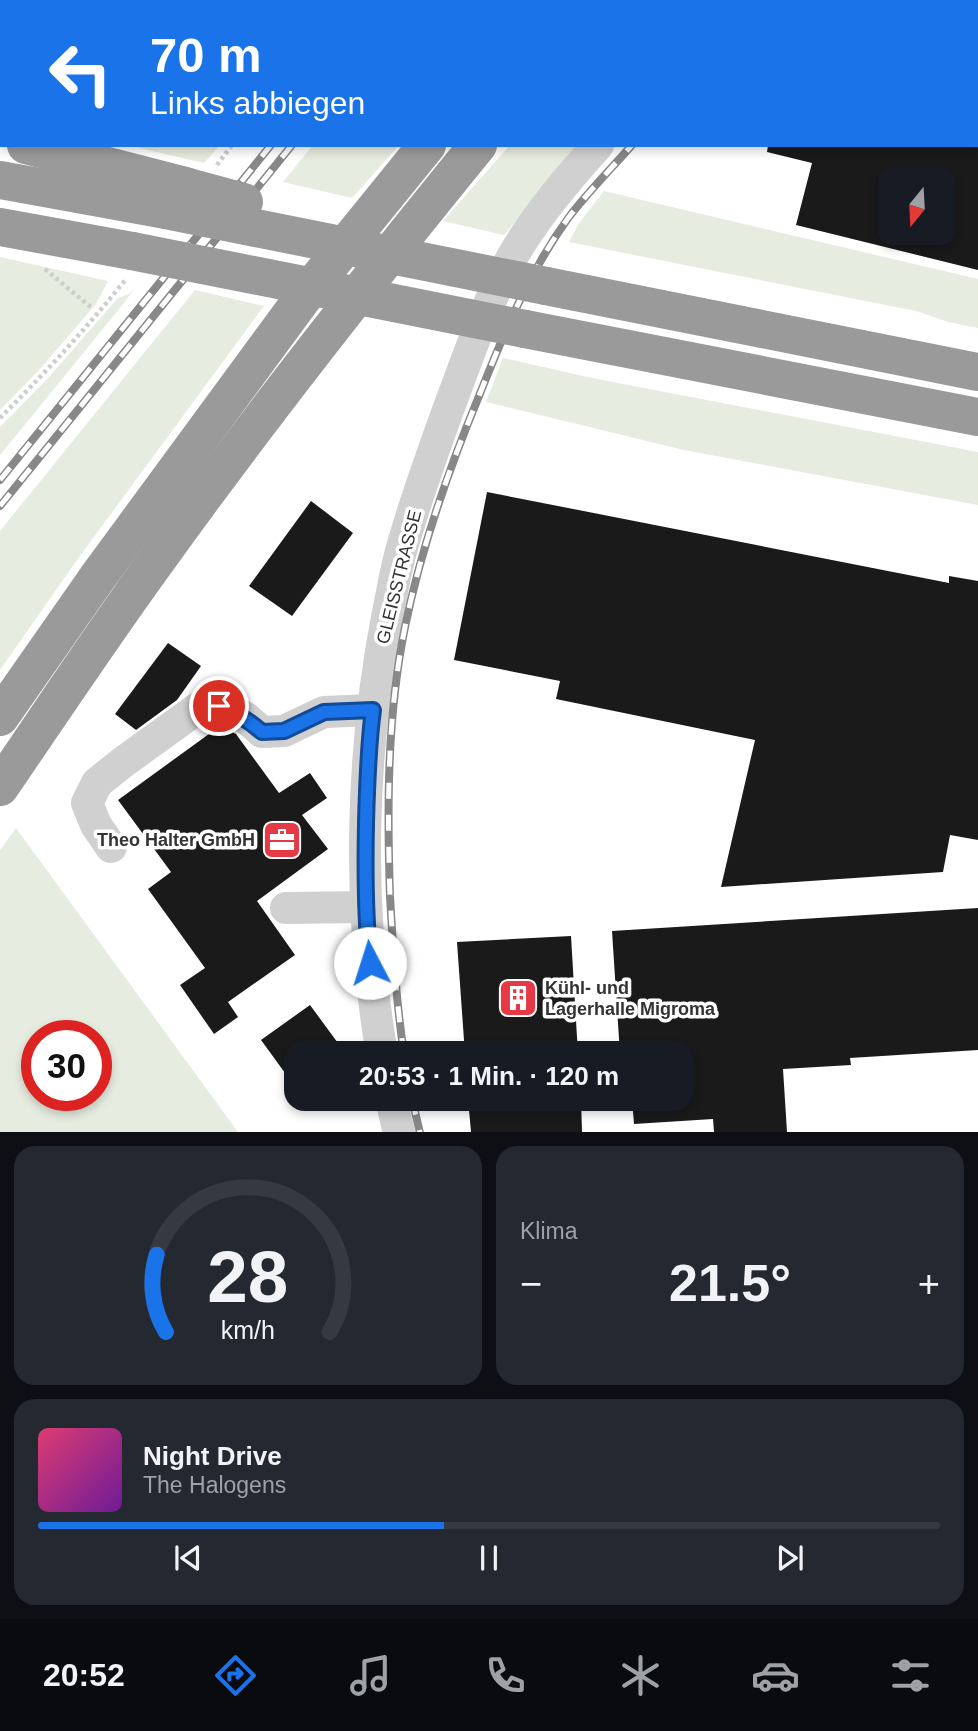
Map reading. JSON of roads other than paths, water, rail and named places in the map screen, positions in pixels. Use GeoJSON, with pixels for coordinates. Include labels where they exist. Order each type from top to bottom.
{"type":"FeatureCollection","features":[{"type":"Feature","properties":{"kind":"highway"},"geometry":{"type":"LineString","coordinates":[[34,147],[189,187],[446,267],[978,372]]}},
{"type":"Feature","properties":{"kind":"highway"},"geometry":{"type":"LineString","coordinates":[[0,717],[97,578],[302,299],[425,147]]}},
{"type":"Feature","properties":{"kind":"highway"},"geometry":{"type":"LineString","coordinates":[[0,787],[155,562],[215,480],[345,309],[476,147]]}},
{"type":"Feature","properties":{"kind":"highway"},"geometry":{"type":"LineString","coordinates":[[0,180],[189,187]]}},
{"type":"Feature","properties":{"kind":"highway"},"geometry":{"type":"LineString","coordinates":[[0,227],[129,265],[525,328],[978,417]]}},
{"type":"Feature","properties":{"kind":"street","name":"GLEISSTRASSE"},"geometry":{"type":"LineString","coordinates":[[380,1041],[374,1010],[366,907],[369,744],[378,664],[400,557],[429,463],[474,341],[514,255],[553,199],[596,147]]}},
{"type":"Feature","properties":{"kind":"street"},"geometry":{"type":"LineString","coordinates":[[111,847],[96,825],[87,803],[97,783],[198,708],[219,706],[234,711],[247,718],[262,732],[284,731],[324,712],[373,710]]}},
{"type":"Feature","properties":{"kind":"street"},"geometry":{"type":"LineString","coordinates":[[286,908],[366,907]]}},
{"type":"Feature","properties":{"kind":"street"},"geometry":{"type":"LineString","coordinates":[[394,1111],[398,1132]]}},
{"type":"Feature","properties":{"kind":"railway"},"geometry":{"type":"LineString","coordinates":[[0,480],[269,147]]}},
{"type":"Feature","properties":{"kind":"railway"},"geometry":{"type":"LineString","coordinates":[[0,506],[290,147]]}},
{"type":"Feature","properties":{"kind":"railway"},"geometry":{"type":"LineString","coordinates":[[402,1041],[391,916],[389,795],[395,694],[412,597],[446,481],[488,372],[518,304],[569,217],[630,147]]}},
{"type":"Feature","properties":{"kind":"railway"},"geometry":{"type":"LineString","coordinates":[[415,1111],[420,1132]]}},
{"type":"Feature","properties":{"kind":"place","name":"Theo Halter GmbH"},"geometry":{"type":"Point","coordinates":[282,840]}},
{"type":"Feature","properties":{"kind":"place","name":"Kühl- und Lagerhalle Migroma"},"geometry":{"type":"Point","coordinates":[518,998]}}]}
